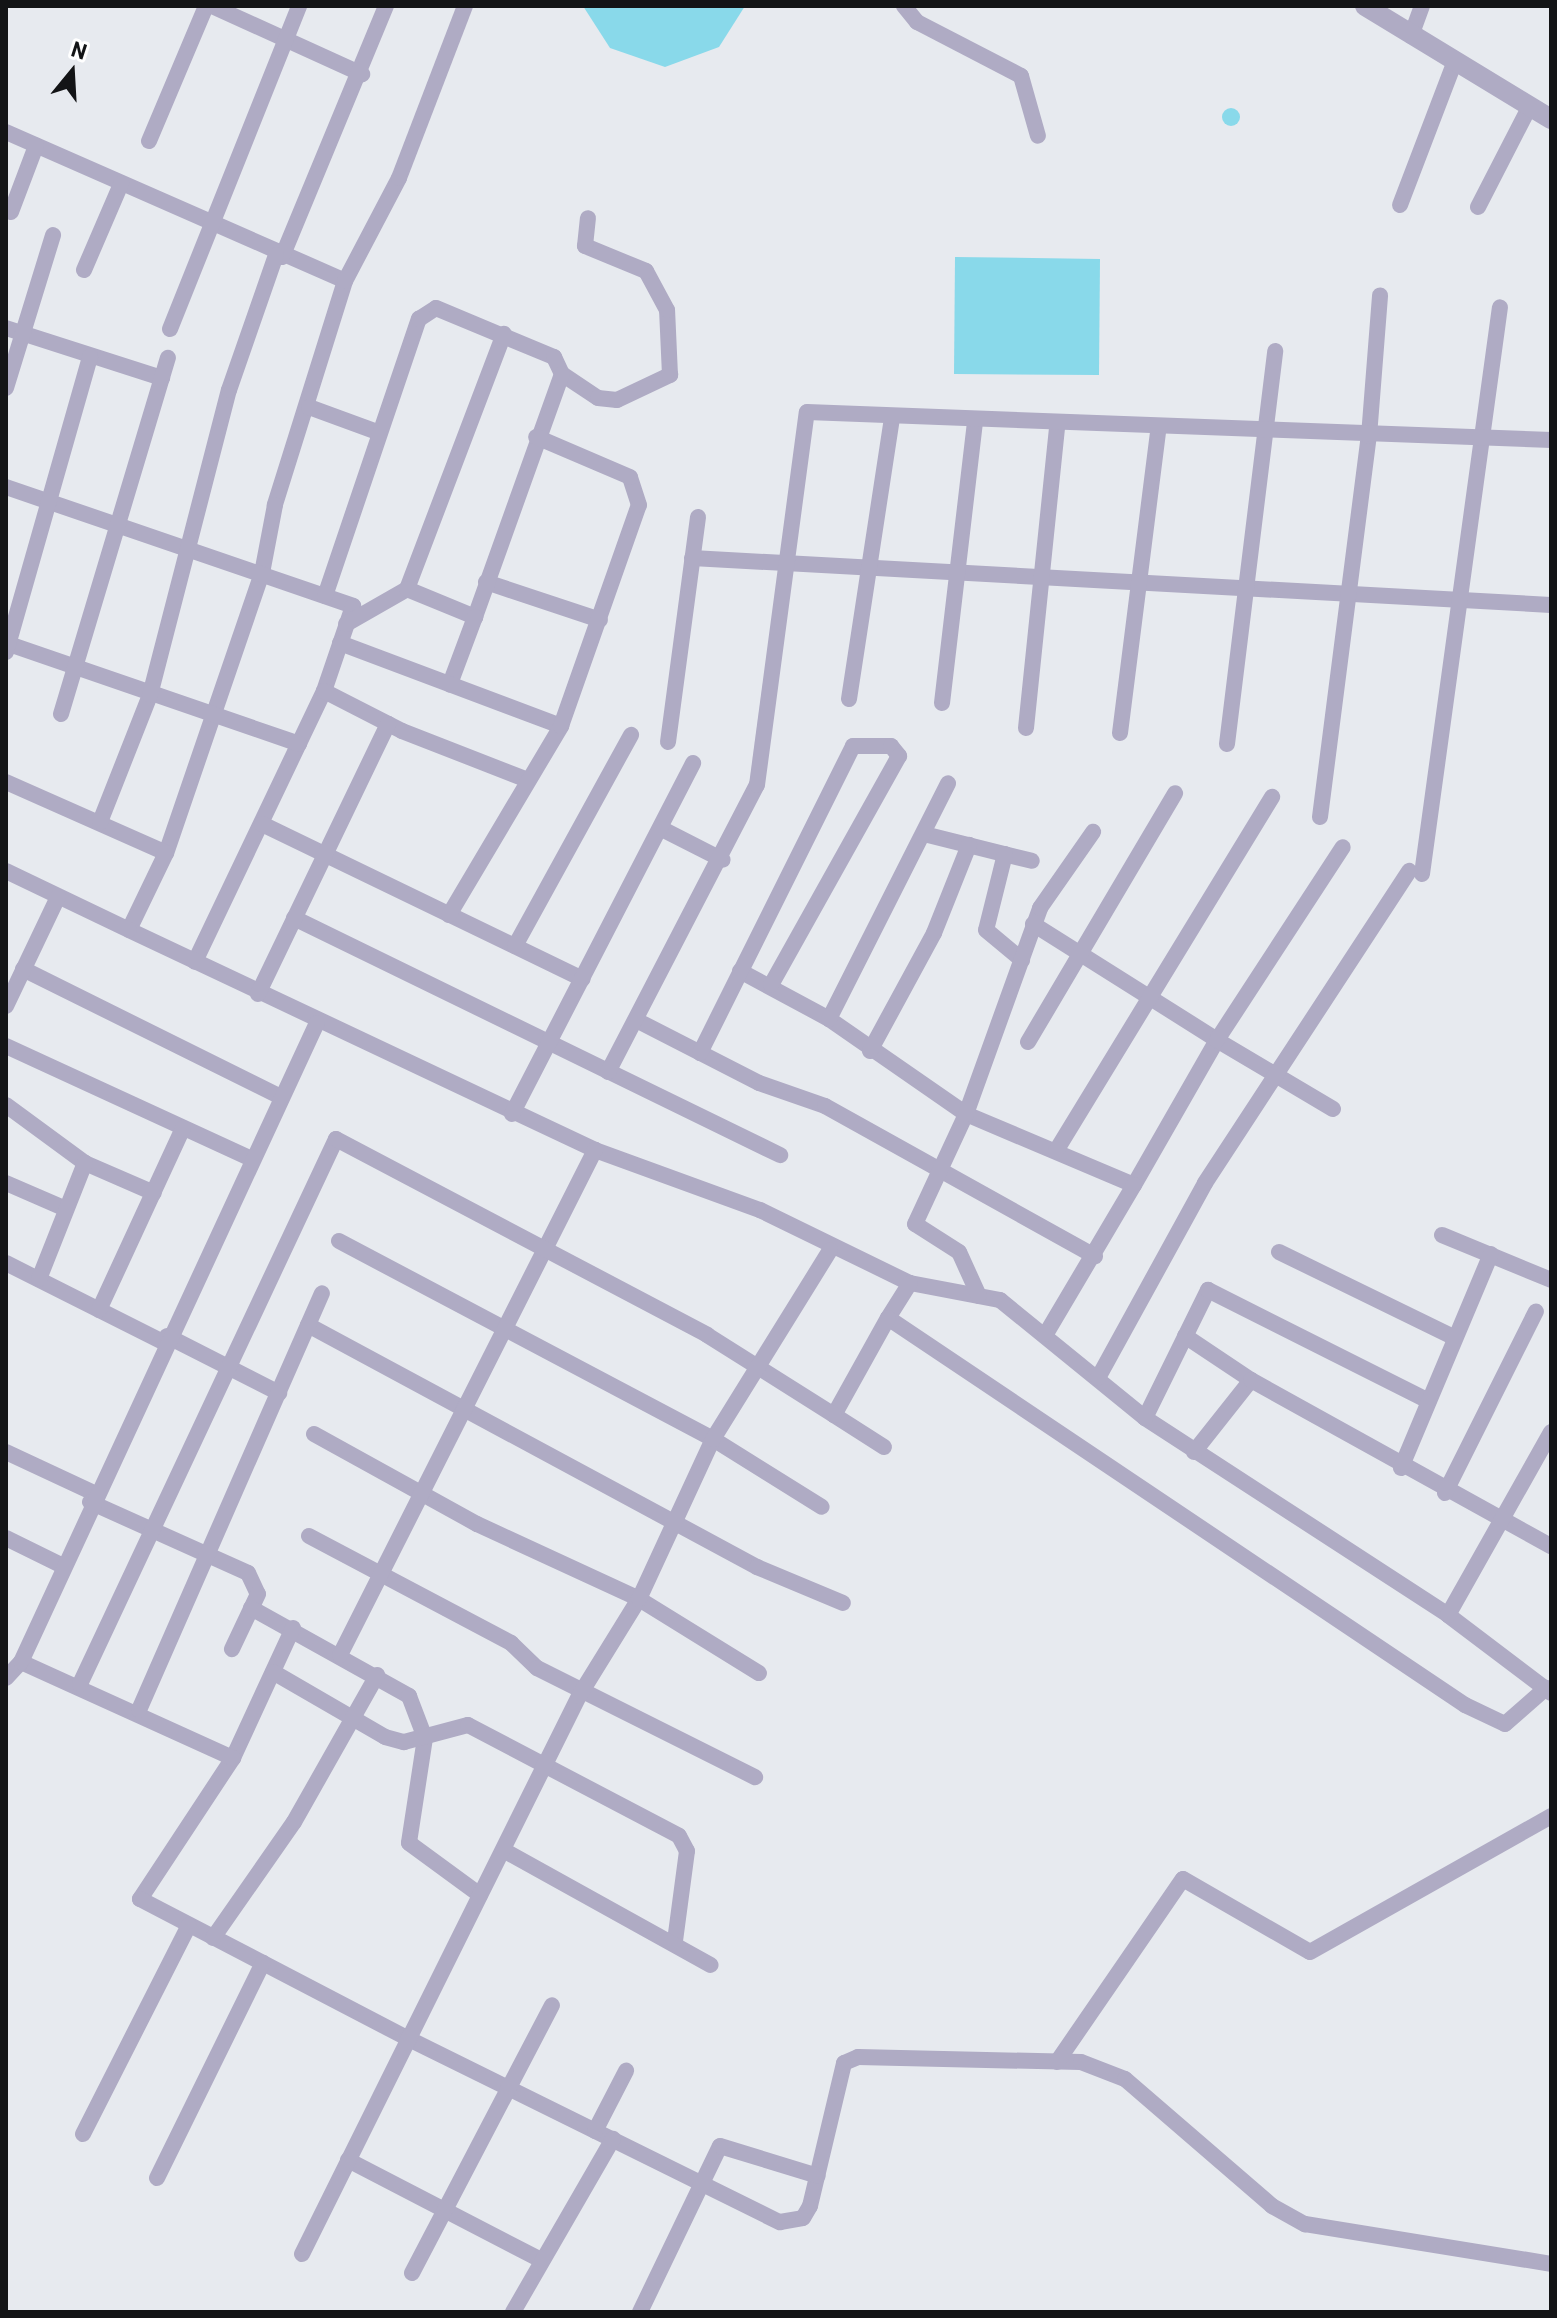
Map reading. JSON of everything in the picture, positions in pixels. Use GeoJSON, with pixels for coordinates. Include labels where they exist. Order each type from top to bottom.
{"type":"FeatureCollection","features":[{"type":"Feature","properties":{"kind":"street"},"geometry":{"type":"LineString","coordinates":[[149,141],[206,6]]}},
{"type":"Feature","properties":{"kind":"street"},"geometry":{"type":"LineString","coordinates":[[212,6],[362,74]]}},
{"type":"Feature","properties":{"kind":"street"},"geometry":{"type":"LineString","coordinates":[[170,329],[284,37],[299,6]]}},
{"type":"Feature","properties":{"kind":"street"},"geometry":{"type":"LineString","coordinates":[[100,822],[150,695],[193,549],[229,390],[279,256],[362,74],[386,6]]}},
{"type":"Feature","properties":{"kind":"street"},"geometry":{"type":"LineString","coordinates":[[129,930],[166,853],[216,718],[262,573],[275,505],[309,407],[345,281],[399,178],[465,6]]}},
{"type":"Feature","properties":{"kind":"street"},"geometry":{"type":"LineString","coordinates":[[904,6],[917,22],[1021,76],[1038,136]]}},
{"type":"Feature","properties":{"kind":"street"},"geometry":{"type":"LineString","coordinates":[[1365,6],[1551,119]]}},
{"type":"Feature","properties":{"kind":"street"},"geometry":{"type":"LineString","coordinates":[[1411,36],[1422,6]]}},
{"type":"Feature","properties":{"kind":"street"},"geometry":{"type":"LineString","coordinates":[[1400,205],[1455,61]]}},
{"type":"Feature","properties":{"kind":"street"},"geometry":{"type":"LineString","coordinates":[[1478,207],[1530,106]]}},
{"type":"Feature","properties":{"kind":"street"},"geometry":{"type":"LineString","coordinates":[[6,132],[279,256],[345,281]]}},
{"type":"Feature","properties":{"kind":"street"},"geometry":{"type":"LineString","coordinates":[[11,212],[36,146]]}},
{"type":"Feature","properties":{"kind":"street"},"geometry":{"type":"LineString","coordinates":[[84,270],[121,184]]}},
{"type":"Feature","properties":{"kind":"street"},"geometry":{"type":"LineString","coordinates":[[325,596],[377,432],[425,311],[436,308],[554,357],[562,374],[598,398],[617,400],[670,375],[667,310],[646,271],[585,246],[588,218]]}},
{"type":"Feature","properties":{"kind":"street"},"geometry":{"type":"LineString","coordinates":[[6,388],[14,330],[53,235]]}},
{"type":"Feature","properties":{"kind":"street"},"geometry":{"type":"LineString","coordinates":[[1320,817],[1369,436],[1380,295]]}},
{"type":"Feature","properties":{"kind":"street"},"geometry":{"type":"LineString","coordinates":[[1098,1378],[1205,1183],[1416,873],[1461,598],[1480,437],[1500,307]]}},
{"type":"Feature","properties":{"kind":"street"},"geometry":{"type":"LineString","coordinates":[[14,330],[162,378]]}},
{"type":"Feature","properties":{"kind":"street"},"geometry":{"type":"LineString","coordinates":[[346,624],[407,589],[504,334]]}},
{"type":"Feature","properties":{"kind":"street"},"geometry":{"type":"LineString","coordinates":[[1227,744],[1275,351]]}},
{"type":"Feature","properties":{"kind":"street"},"geometry":{"type":"LineString","coordinates":[[90,357],[53,504],[7,646],[74,665],[150,695],[299,744]]}},
{"type":"Feature","properties":{"kind":"street"},"geometry":{"type":"LineString","coordinates":[[61,714],[115,525],[168,358]]}},
{"type":"Feature","properties":{"kind":"street"},"geometry":{"type":"LineString","coordinates":[[450,684],[536,437],[562,374]]}},
{"type":"Feature","properties":{"kind":"street"},"geometry":{"type":"LineString","coordinates":[[309,407],[377,432]]}},
{"type":"Feature","properties":{"kind":"street"},"geometry":{"type":"LineString","coordinates":[[608,1072],[723,860],[757,785],[783,565],[807,412],[1158,431],[1264,431],[1551,440]]}},
{"type":"Feature","properties":{"kind":"street"},"geometry":{"type":"LineString","coordinates":[[849,699],[892,417]]}},
{"type":"Feature","properties":{"kind":"street"},"geometry":{"type":"LineString","coordinates":[[942,703],[975,422]]}},
{"type":"Feature","properties":{"kind":"street"},"geometry":{"type":"LineString","coordinates":[[1026,728],[1057,426]]}},
{"type":"Feature","properties":{"kind":"street"},"geometry":{"type":"LineString","coordinates":[[1120,733],[1158,431]]}},
{"type":"Feature","properties":{"kind":"street"},"geometry":{"type":"LineString","coordinates":[[449,915],[561,726],[639,505],[630,477],[536,437]]}},
{"type":"Feature","properties":{"kind":"street"},"geometry":{"type":"LineString","coordinates":[[6,487],[353,606],[324,691],[195,962]]}},
{"type":"Feature","properties":{"kind":"street"},"geometry":{"type":"LineString","coordinates":[[668,742],[698,517]]}},
{"type":"Feature","properties":{"kind":"street"},"geometry":{"type":"LineString","coordinates":[[692,558],[870,572],[1461,598],[1551,605]]}},
{"type":"Feature","properties":{"kind":"street"},"geometry":{"type":"LineString","coordinates":[[486,582],[600,620]]}},
{"type":"Feature","properties":{"kind":"street"},"geometry":{"type":"LineString","coordinates":[[407,589],[475,617]]}},
{"type":"Feature","properties":{"kind":"street"},"geometry":{"type":"LineString","coordinates":[[340,643],[561,726]]}},
{"type":"Feature","properties":{"kind":"street"},"geometry":{"type":"LineString","coordinates":[[324,691],[388,724],[528,780]]}},
{"type":"Feature","properties":{"kind":"street"},"geometry":{"type":"LineString","coordinates":[[258,994],[388,724]]}},
{"type":"Feature","properties":{"kind":"street"},"geometry":{"type":"LineString","coordinates":[[515,946],[631,735]]}},
{"type":"Feature","properties":{"kind":"street"},"geometry":{"type":"LineString","coordinates":[[700,1053],[853,746],[891,746],[899,756],[771,985]]}},
{"type":"Feature","properties":{"kind":"street"},"geometry":{"type":"LineString","coordinates":[[512,1114],[662,829],[693,763]]}},
{"type":"Feature","properties":{"kind":"street"},"geometry":{"type":"LineString","coordinates":[[6,782],[166,853]]}},
{"type":"Feature","properties":{"kind":"street"},"geometry":{"type":"LineString","coordinates":[[829,1019],[948,783]]}},
{"type":"Feature","properties":{"kind":"street"},"geometry":{"type":"LineString","coordinates":[[1028,1042],[1075,951],[1175,793]]}},
{"type":"Feature","properties":{"kind":"street"},"geometry":{"type":"LineString","coordinates":[[1056,1151],[1272,797]]}},
{"type":"Feature","properties":{"kind":"street"},"geometry":{"type":"LineString","coordinates":[[262,824],[582,979]]}},
{"type":"Feature","properties":{"kind":"street"},"geometry":{"type":"LineString","coordinates":[[662,829],[723,860]]}},
{"type":"Feature","properties":{"kind":"street"},"geometry":{"type":"LineString","coordinates":[[979,1296],[959,1252],[915,1224],[966,1114],[1033,924],[1093,832]]}},
{"type":"Feature","properties":{"kind":"street"},"geometry":{"type":"LineString","coordinates":[[924,834],[1032,861]]}},
{"type":"Feature","properties":{"kind":"street"},"geometry":{"type":"LineString","coordinates":[[870,1051],[934,933],[969,845]]}},
{"type":"Feature","properties":{"kind":"street"},"geometry":{"type":"LineString","coordinates":[[1046,1334],[1095,1256],[1217,1040],[1343,847]]}},
{"type":"Feature","properties":{"kind":"street"},"geometry":{"type":"LineString","coordinates":[[1005,854],[986,930],[1022,960]]}},
{"type":"Feature","properties":{"kind":"street"},"geometry":{"type":"LineString","coordinates":[[6,871],[317,1023],[595,1150],[760,1210],[830,1250],[910,1283],[1000,1300],[1046,1334],[1145,1418],[1448,1615],[1548,1690],[1519,1718],[1494,1722],[888,1318]]}},
{"type":"Feature","properties":{"kind":"street"},"geometry":{"type":"LineString","coordinates":[[6,1005],[58,897]]}},
{"type":"Feature","properties":{"kind":"street"},"geometry":{"type":"LineString","coordinates":[[294,918],[780,1155]]}},
{"type":"Feature","properties":{"kind":"street"},"geometry":{"type":"LineString","coordinates":[[1033,924],[1333,1109]]}},
{"type":"Feature","properties":{"kind":"street"},"geometry":{"type":"LineString","coordinates":[[23,969],[279,1096]]}},
{"type":"Feature","properties":{"kind":"street"},"geometry":{"type":"LineString","coordinates":[[740,971],[829,1019],[870,1051],[966,1114],[1134,1185]]}},
{"type":"Feature","properties":{"kind":"street"},"geometry":{"type":"LineString","coordinates":[[636,1020],[700,1053],[825,1106],[940,1174],[1095,1256]]}},
{"type":"Feature","properties":{"kind":"street"},"geometry":{"type":"LineString","coordinates":[[6,1678],[21,1662],[165,1339],[279,1096],[317,1023]]}},
{"type":"Feature","properties":{"kind":"street"},"geometry":{"type":"LineString","coordinates":[[6,1046],[250,1158]]}},
{"type":"Feature","properties":{"kind":"street"},"geometry":{"type":"LineString","coordinates":[[6,1105],[85,1163],[154,1193]]}},
{"type":"Feature","properties":{"kind":"street"},"geometry":{"type":"LineString","coordinates":[[99,1310],[183,1128]]}},
{"type":"Feature","properties":{"kind":"street"},"geometry":{"type":"LineString","coordinates":[[80,1684],[155,1531],[336,1139],[756,1363],[884,1447]]}},
{"type":"Feature","properties":{"kind":"street"},"geometry":{"type":"LineString","coordinates":[[340,1655],[595,1150]]}},
{"type":"Feature","properties":{"kind":"street"},"geometry":{"type":"LineString","coordinates":[[39,1279],[85,1163]]}},
{"type":"Feature","properties":{"kind":"street"},"geometry":{"type":"LineString","coordinates":[[6,1183],[66,1209]]}},
{"type":"Feature","properties":{"kind":"street"},"geometry":{"type":"LineString","coordinates":[[1442,1235],[1551,1280]]}},
{"type":"Feature","properties":{"kind":"street"},"geometry":{"type":"LineString","coordinates":[[339,1241],[506,1326],[713,1439],[822,1507]]}},
{"type":"Feature","properties":{"kind":"street"},"geometry":{"type":"LineString","coordinates":[[302,2254],[407,2038],[505,1851],[582,1690],[639,1599],[713,1439],[756,1363],[830,1250]]}},
{"type":"Feature","properties":{"kind":"street"},"geometry":{"type":"LineString","coordinates":[[1279,1252],[1451,1336]]}},
{"type":"Feature","properties":{"kind":"street"},"geometry":{"type":"LineString","coordinates":[[1401,1468],[1429,1401],[1451,1336],[1491,1254]]}},
{"type":"Feature","properties":{"kind":"street"},"geometry":{"type":"LineString","coordinates":[[6,1263],[99,1310],[231,1367],[279,1393]]}},
{"type":"Feature","properties":{"kind":"street"},"geometry":{"type":"LineString","coordinates":[[834,1415],[910,1283]]}},
{"type":"Feature","properties":{"kind":"street"},"geometry":{"type":"LineString","coordinates":[[1145,1418],[1208,1290],[1429,1401]]}},
{"type":"Feature","properties":{"kind":"street"},"geometry":{"type":"LineString","coordinates":[[139,1710],[322,1293]]}},
{"type":"Feature","properties":{"kind":"street"},"geometry":{"type":"LineString","coordinates":[[1445,1493],[1536,1311]]}},
{"type":"Feature","properties":{"kind":"street"},"geometry":{"type":"LineString","coordinates":[[308,1325],[674,1522],[843,1603]]}},
{"type":"Feature","properties":{"kind":"street"},"geometry":{"type":"LineString","coordinates":[[1185,1336],[1251,1380],[1401,1468],[1505,1526],[1551,1546]]}},
{"type":"Feature","properties":{"kind":"street"},"geometry":{"type":"LineString","coordinates":[[1194,1452],[1251,1380]]}},
{"type":"Feature","properties":{"kind":"street"},"geometry":{"type":"LineString","coordinates":[[1448,1615],[1545,1462],[1551,1432]]}},
{"type":"Feature","properties":{"kind":"street"},"geometry":{"type":"LineString","coordinates":[[314,1434],[422,1493],[639,1599],[759,1673]]}},
{"type":"Feature","properties":{"kind":"street"},"geometry":{"type":"LineString","coordinates":[[6,1452],[209,1556],[257,1584],[251,1608],[232,1649]]}},
{"type":"Feature","properties":{"kind":"street"},"geometry":{"type":"LineString","coordinates":[[309,1536],[511,1643],[537,1668],[755,1777]]}},
{"type":"Feature","properties":{"kind":"street"},"geometry":{"type":"LineString","coordinates":[[6,1538],[63,1566]]}},
{"type":"Feature","properties":{"kind":"street"},"geometry":{"type":"LineString","coordinates":[[251,1608],[293,1628],[409,1696],[425,1738],[409,1843],[480,1895]]}},
{"type":"Feature","properties":{"kind":"street"},"geometry":{"type":"LineString","coordinates":[[293,1628],[233,1758],[140,1899],[407,2038],[700,2183],[793,2222],[810,2206],[844,2063],[1057,2062],[1105,2067],[1125,2079],[1272,2206],[1305,2224],[1551,2264]]}},
{"type":"Feature","properties":{"kind":"street"},"geometry":{"type":"LineString","coordinates":[[21,1662],[139,1710],[233,1758]]}},
{"type":"Feature","properties":{"kind":"street"},"geometry":{"type":"LineString","coordinates":[[273,1672],[352,1720],[404,1742],[425,1738],[438,1728],[468,1725],[684,1843],[675,1941]]}},
{"type":"Feature","properties":{"kind":"street"},"geometry":{"type":"LineString","coordinates":[[213,1938],[294,1822],[377,1675]]}},
{"type":"Feature","properties":{"kind":"street"},"geometry":{"type":"LineString","coordinates":[[1057,2062],[1183,1879],[1310,1952],[1551,1816]]}},
{"type":"Feature","properties":{"kind":"street"},"geometry":{"type":"LineString","coordinates":[[505,1851],[675,1941],[711,1965]]}},
{"type":"Feature","properties":{"kind":"street"},"geometry":{"type":"LineString","coordinates":[[83,2134],[189,1925]]}},
{"type":"Feature","properties":{"kind":"street"},"geometry":{"type":"LineString","coordinates":[[157,2178],[263,1963]]}},
{"type":"Feature","properties":{"kind":"street"},"geometry":{"type":"LineString","coordinates":[[412,2273],[511,2089],[552,2005]]}},
{"type":"Feature","properties":{"kind":"street"},"geometry":{"type":"LineString","coordinates":[[595,2131],[626,2071]]}},
{"type":"Feature","properties":{"kind":"street"},"geometry":{"type":"LineString","coordinates":[[513,2312],[539,2259],[613,2139]]}},
{"type":"Feature","properties":{"kind":"street"},"geometry":{"type":"LineString","coordinates":[[640,2312],[720,2146],[818,2176]]}},
{"type":"Feature","properties":{"kind":"street"},"geometry":{"type":"LineString","coordinates":[[348,2160],[539,2259]]}},
{"type":"Feature","properties":{"kind":"water"},"geometry":{"type":"Polygon","coordinates":[[[583,6],[745,6],[719,47],[665,67],[610,48],[583,6]]]}},
{"type":"Feature","properties":{"kind":"water"},"geometry":{"type":"Polygon","coordinates":[[[1231,108],[1240,117],[1231,126],[1222,117],[1231,108]]]}},
{"type":"Feature","properties":{"kind":"water"},"geometry":{"type":"Polygon","coordinates":[[[955,257],[1100,259],[1099,375],[954,374],[955,257]]]}}]}
